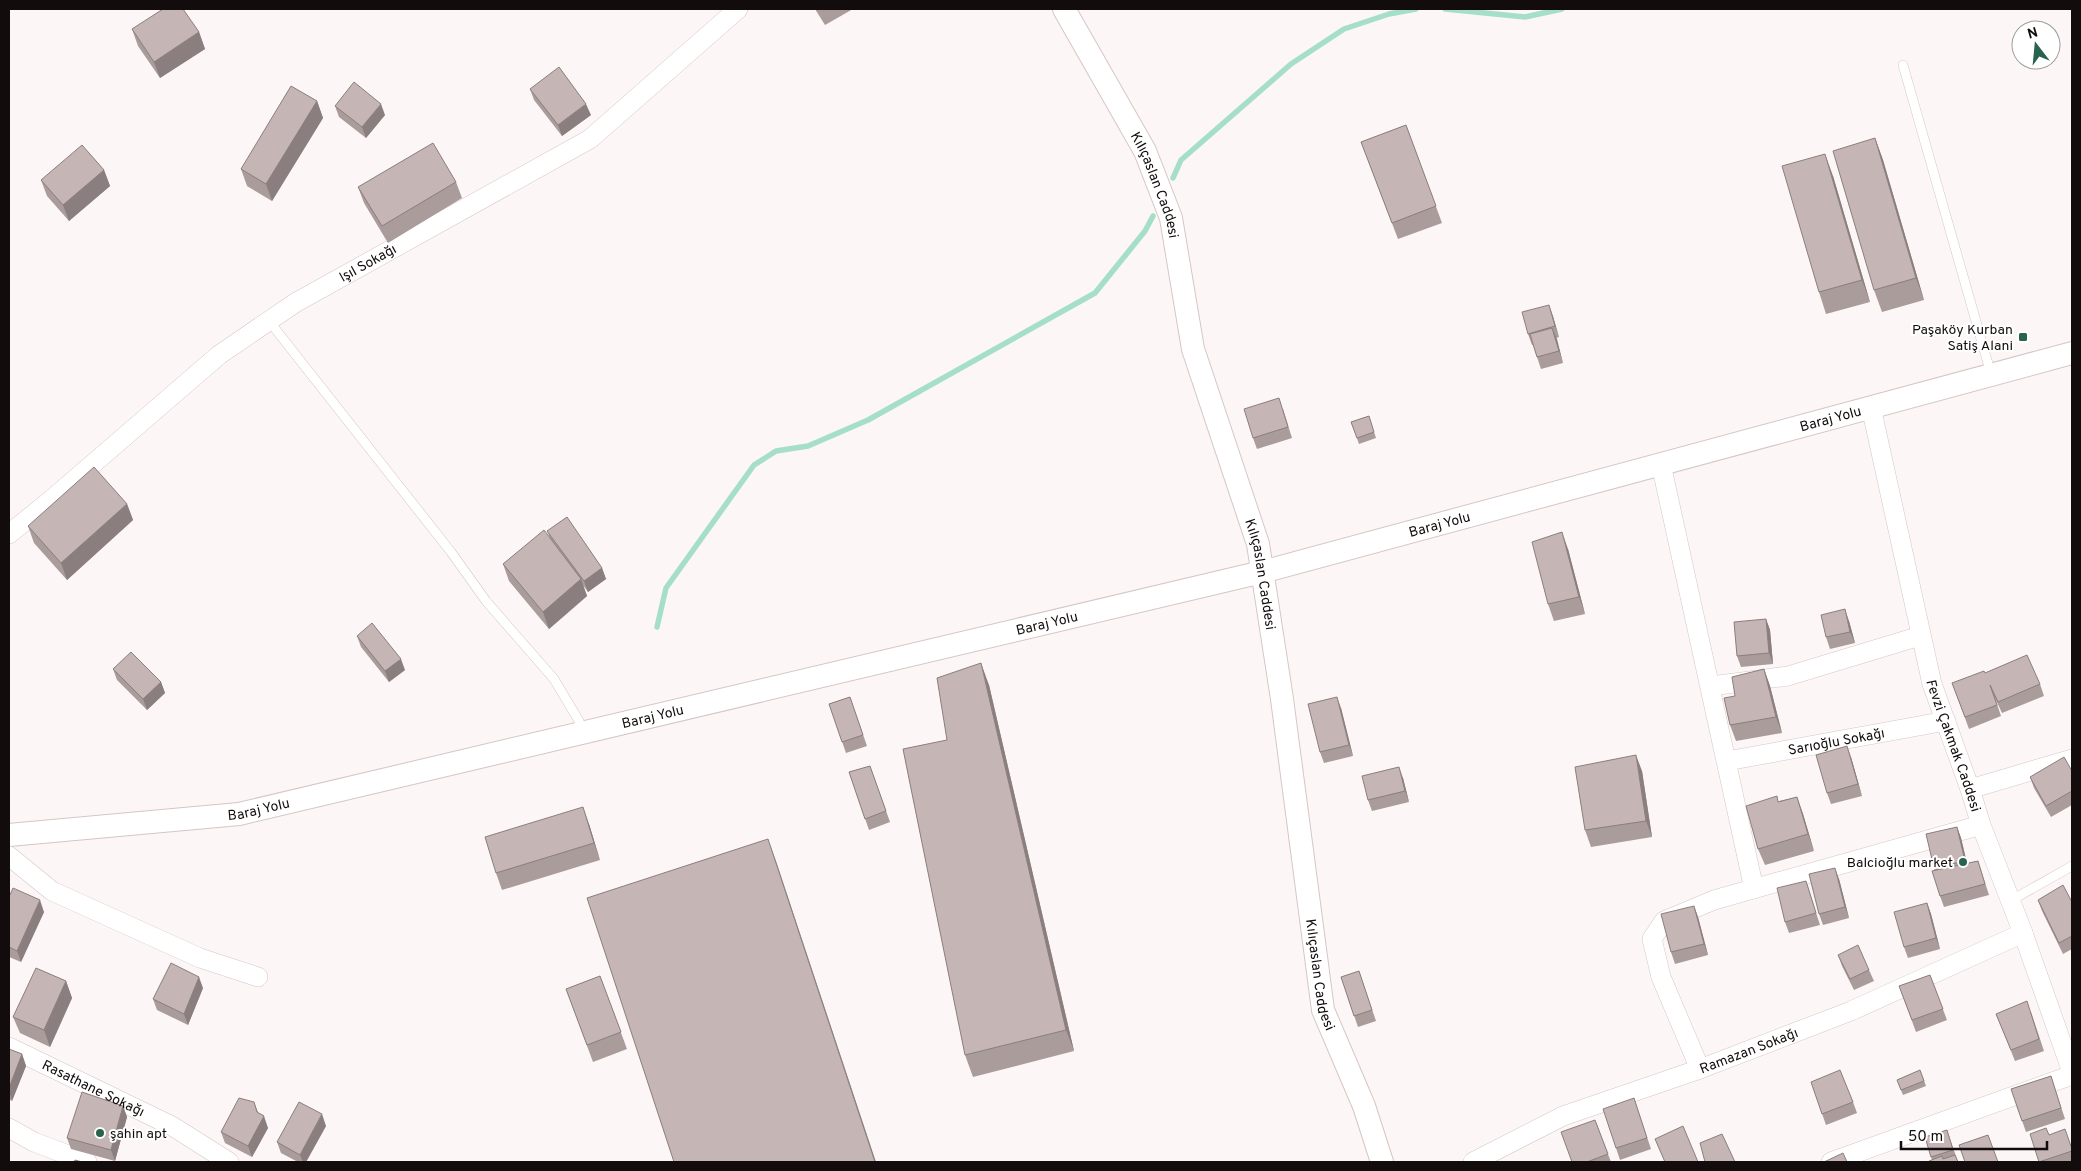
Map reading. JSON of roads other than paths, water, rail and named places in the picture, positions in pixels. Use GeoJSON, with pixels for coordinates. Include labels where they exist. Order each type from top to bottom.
{"type":"FeatureCollection","features":[{"type":"Feature","properties":{"kind":"street","name":"Işıl Sokağı"},"geometry":{"type":"LineString","coordinates":[[9,534],[219,355],[295,303],[590,139],[738,9]]}},
{"type":"Feature","properties":{"kind":"street","name":"Kılıçaslan Caddesi"},"geometry":{"type":"LineString","coordinates":[[1064,9],[1145,151],[1171,218],[1193,349],[1258,544],[1282,699],[1323,1010],[1364,1106],[1382,1162]]}},
{"type":"Feature","properties":{"kind":"street","name":"Baraj Yolu"},"geometry":{"type":"LineString","coordinates":[[9,835],[239,814],[1262,572],[2072,353]]}},
{"type":"Feature","properties":{"kind":"street","name":"Fevzi Çakmak Caddesi"},"geometry":{"type":"LineString","coordinates":[[1871,407],[1932,684],[1981,825],[2071,1064]]}},
{"type":"Feature","properties":{"kind":"street"},"geometry":{"type":"LineString","coordinates":[[1661,464],[1754,889]]}},
{"type":"Feature","properties":{"kind":"street"},"geometry":{"type":"LineString","coordinates":[[1711,686],[1788,676],[1920,636]]}},
{"type":"Feature","properties":{"kind":"street","name":"Sarıoğlu Sokağı"},"geometry":{"type":"LineString","coordinates":[[1727,761],[1946,721]]}},
{"type":"Feature","properties":{"kind":"street"},"geometry":{"type":"LineString","coordinates":[[1970,789],[2072,759]]}},
{"type":"Feature","properties":{"kind":"street"},"geometry":{"type":"LineString","coordinates":[[1700,1069],[1661,977],[1652,939],[1664,921],[1714,900],[1981,825]]}},
{"type":"Feature","properties":{"kind":"street"},"geometry":{"type":"LineString","coordinates":[[9,856],[52,891],[200,958],[258,977]]}},
{"type":"Feature","properties":{"kind":"street","name":"Ramazan Sokağı"},"geometry":{"type":"LineString","coordinates":[[1473,1162],[1563,1116],[1700,1069],[1850,1011],[2023,933]]}},
{"type":"Feature","properties":{"kind":"street","name":"Rasathane Sokağı"},"geometry":{"type":"LineString","coordinates":[[9,1047],[172,1126],[229,1162]]}},
{"type":"Feature","properties":{"kind":"street"},"geometry":{"type":"LineString","coordinates":[[1831,1162],[2071,1064]]}},
{"type":"Feature","properties":{"kind":"street"},"geometry":{"type":"LineString","coordinates":[[9,1128],[34,1142],[87,1162]]}},
{"type":"Feature","properties":{"kind":"lane"},"geometry":{"type":"LineString","coordinates":[[1903,65],[1991,375]]}},
{"type":"Feature","properties":{"kind":"lane"},"geometry":{"type":"LineString","coordinates":[[269,321],[451,552],[486,601],[554,679],[579,721],[581,733]]}},
{"type":"Feature","properties":{"kind":"lane"},"geometry":{"type":"LineString","coordinates":[[2010,901],[2072,866]]}},
{"type":"Feature","properties":{"kind":"waterway"},"geometry":{"type":"LineString","coordinates":[[1173,178],[1181,160],[1291,64],[1344,29],[1389,14],[1416,9]]}},
{"type":"Feature","properties":{"kind":"waterway"},"geometry":{"type":"LineString","coordinates":[[1445,9],[1525,17],[1562,9]]}},
{"type":"Feature","properties":{"kind":"waterway"},"geometry":{"type":"LineString","coordinates":[[657,627],[666,588],[754,465],[776,451],[808,446],[868,420],[1095,293],[1145,231],[1153,216]]}},
{"type":"Feature","properties":{"kind":"place","name":"Paşaköy Kurban Satiş Alani"},"geometry":{"type":"Point","coordinates":[2023,337]}},
{"type":"Feature","properties":{"kind":"place","name":"Balcioğlu market"},"geometry":{"type":"Point","coordinates":[1963,862]}},
{"type":"Feature","properties":{"kind":"place","name":"şahin apt"},"geometry":{"type":"Point","coordinates":[100,1133]}}]}
